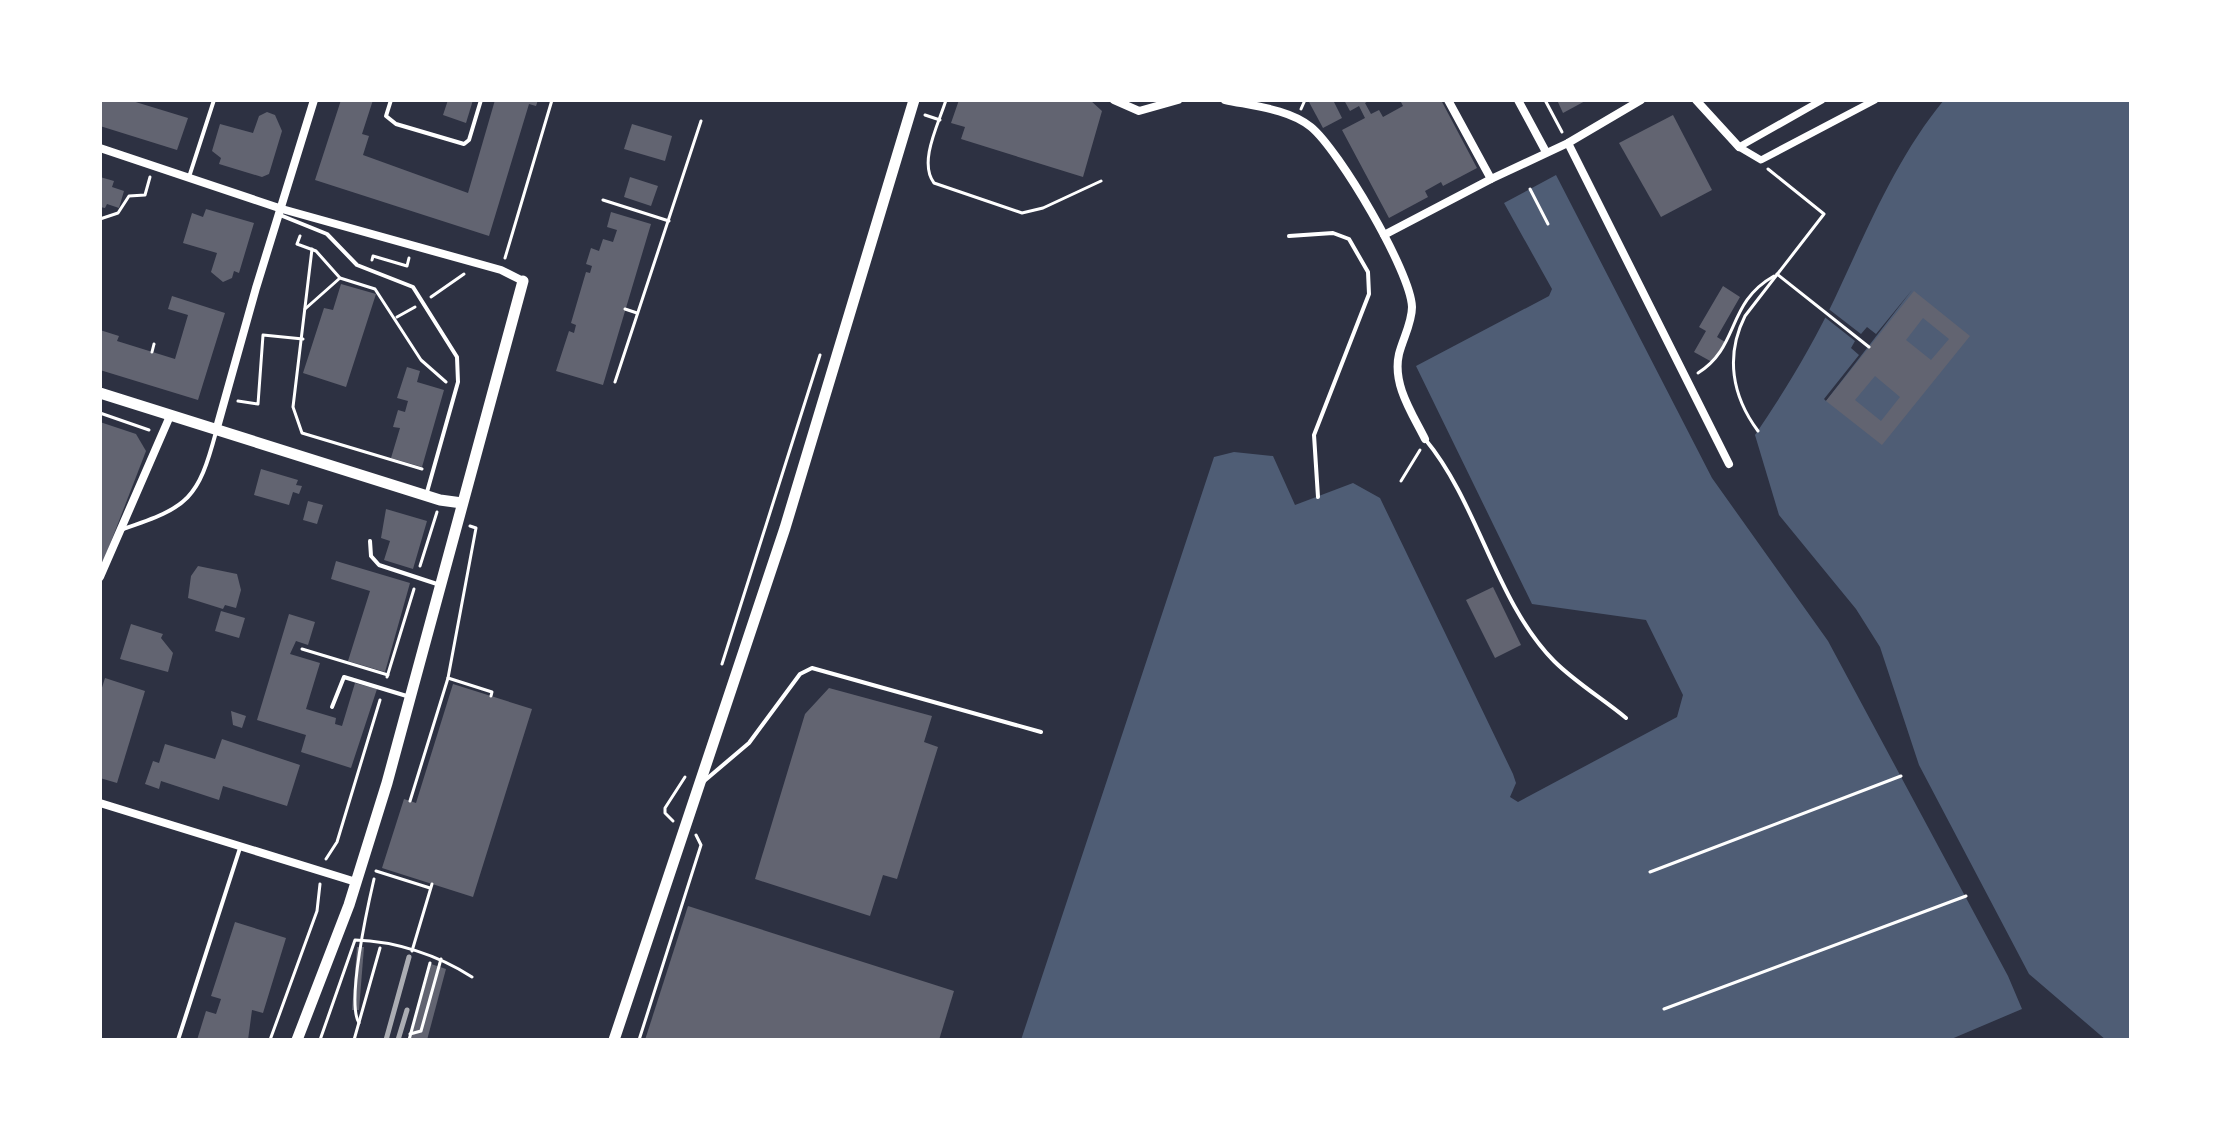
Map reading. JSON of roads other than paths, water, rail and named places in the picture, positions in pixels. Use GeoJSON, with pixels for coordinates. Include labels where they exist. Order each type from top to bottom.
{"type":"FeatureCollection","features":[{"type":"Feature","properties":{"kind":"street"},"geometry":{"type":"LineString","coordinates":[[216,432],[314,100]]}},
{"type":"Feature","properties":{"kind":"street"},"geometry":{"type":"LineString","coordinates":[[614,1040],[785,528],[914,100]]}},
{"type":"Feature","properties":{"kind":"street"},"geometry":{"type":"LineString","coordinates":[[1114,100],[1139,111],[1178,100]]}},
{"type":"Feature","properties":{"kind":"street"},"geometry":{"type":"LineString","coordinates":[[1225,100],[1284,113],[1311,127],[1367,204],[1406,283],[1412,308],[1399,353],[1397,376],[1425,439]]}},
{"type":"Feature","properties":{"kind":"street"},"geometry":{"type":"LineString","coordinates":[[1448,100],[1491,179]]}},
{"type":"Feature","properties":{"kind":"street"},"geometry":{"type":"LineString","coordinates":[[1518,100],[1546,152]]}},
{"type":"Feature","properties":{"kind":"street"},"geometry":{"type":"LineString","coordinates":[[1384,235],[1568,143],[1641,100]]}},
{"type":"Feature","properties":{"kind":"street"},"geometry":{"type":"LineString","coordinates":[[1696,100],[1739,147],[1761,160],[1875,100]]}},
{"type":"Feature","properties":{"kind":"street"},"geometry":{"type":"LineString","coordinates":[[1739,147],[1822,100]]}},
{"type":"Feature","properties":{"kind":"street"},"geometry":{"type":"LineString","coordinates":[[1568,143],[1729,464]]}},
{"type":"Feature","properties":{"kind":"street"},"geometry":{"type":"LineString","coordinates":[[100,148],[281,212],[501,270],[523,281],[410,697],[356,882],[297,1040]]}},
{"type":"Feature","properties":{"kind":"street"},"geometry":{"type":"LineString","coordinates":[[100,393],[426,496],[462,503]]}},
{"type":"Feature","properties":{"kind":"street"},"geometry":{"type":"LineString","coordinates":[[100,577],[170,416]]}},
{"type":"Feature","properties":{"kind":"street"},"geometry":{"type":"LineString","coordinates":[[100,803],[356,882]]}},
{"type":"Feature","properties":{"kind":"lane"},"geometry":{"type":"LineString","coordinates":[[189,177],[214,100]]}},
{"type":"Feature","properties":{"kind":"lane"},"geometry":{"type":"LineString","coordinates":[[391,100],[386,116],[396,124],[464,144],[469,140],[481,100]]}},
{"type":"Feature","properties":{"kind":"lane"},"geometry":{"type":"LineString","coordinates":[[281,212],[320,229],[357,265],[400,279],[413,287],[457,357],[459,368],[426,496]]}},
{"type":"Feature","properties":{"kind":"lane"},"geometry":{"type":"LineString","coordinates":[[1289,236],[1313,233],[1349,239],[1368,272],[1370,287],[1314,435],[1318,497]]}},
{"type":"Feature","properties":{"kind":"lane"},"geometry":{"type":"LineString","coordinates":[[121,530],[161,516],[191,496],[203,478],[216,432]]}},
{"type":"Feature","properties":{"kind":"lane"},"geometry":{"type":"LineString","coordinates":[[1425,439],[1446,464],[1518,609],[1536,638],[1554,661],[1626,718]]}},
{"type":"Feature","properties":{"kind":"lane"},"geometry":{"type":"LineString","coordinates":[[370,541],[369,551],[376,562],[440,585]]}},
{"type":"Feature","properties":{"kind":"lane"},"geometry":{"type":"LineString","coordinates":[[700,784],[749,743],[800,674],[812,668],[1041,732]]}},
{"type":"Feature","properties":{"kind":"lane"},"geometry":{"type":"LineString","coordinates":[[332,707],[344,677],[410,697]]}},
{"type":"Feature","properties":{"kind":"lane"},"geometry":{"type":"LineString","coordinates":[[178,1040],[241,845]]}},
{"type":"Feature","properties":{"kind":"water"},"geometry":{"type":"Polygon","coordinates":[[[1944,100],[2131,100],[2131,1040],[2106,1040],[2029,974],[1919,765],[1880,647],[1856,609],[1779,515],[1755,435],[1817,333],[1897,170],[1944,100]]]}},
{"type":"Feature","properties":{"kind":"water"},"geometry":{"type":"Polygon","coordinates":[[[1556,175],[1712,478],[1828,641],[2008,976],[2022,1009],[1949,1040],[1021,1040],[1214,457],[1234,452],[1273,456],[1295,505],[1353,483],[1380,498],[1513,774],[1516,783],[1510,797],[1518,802],[1677,717],[1683,695],[1646,620],[1532,604],[1416,366],[1549,296],[1552,289],[1504,203],[1556,175]]]}},
{"type":"Feature","properties":{"kind":"railway"},"geometry":{"type":"LineString","coordinates":[[386,1040],[409,957]]}},
{"type":"Feature","properties":{"kind":"railway"},"geometry":{"type":"LineString","coordinates":[[398,1040],[407,1010]]}}]}
